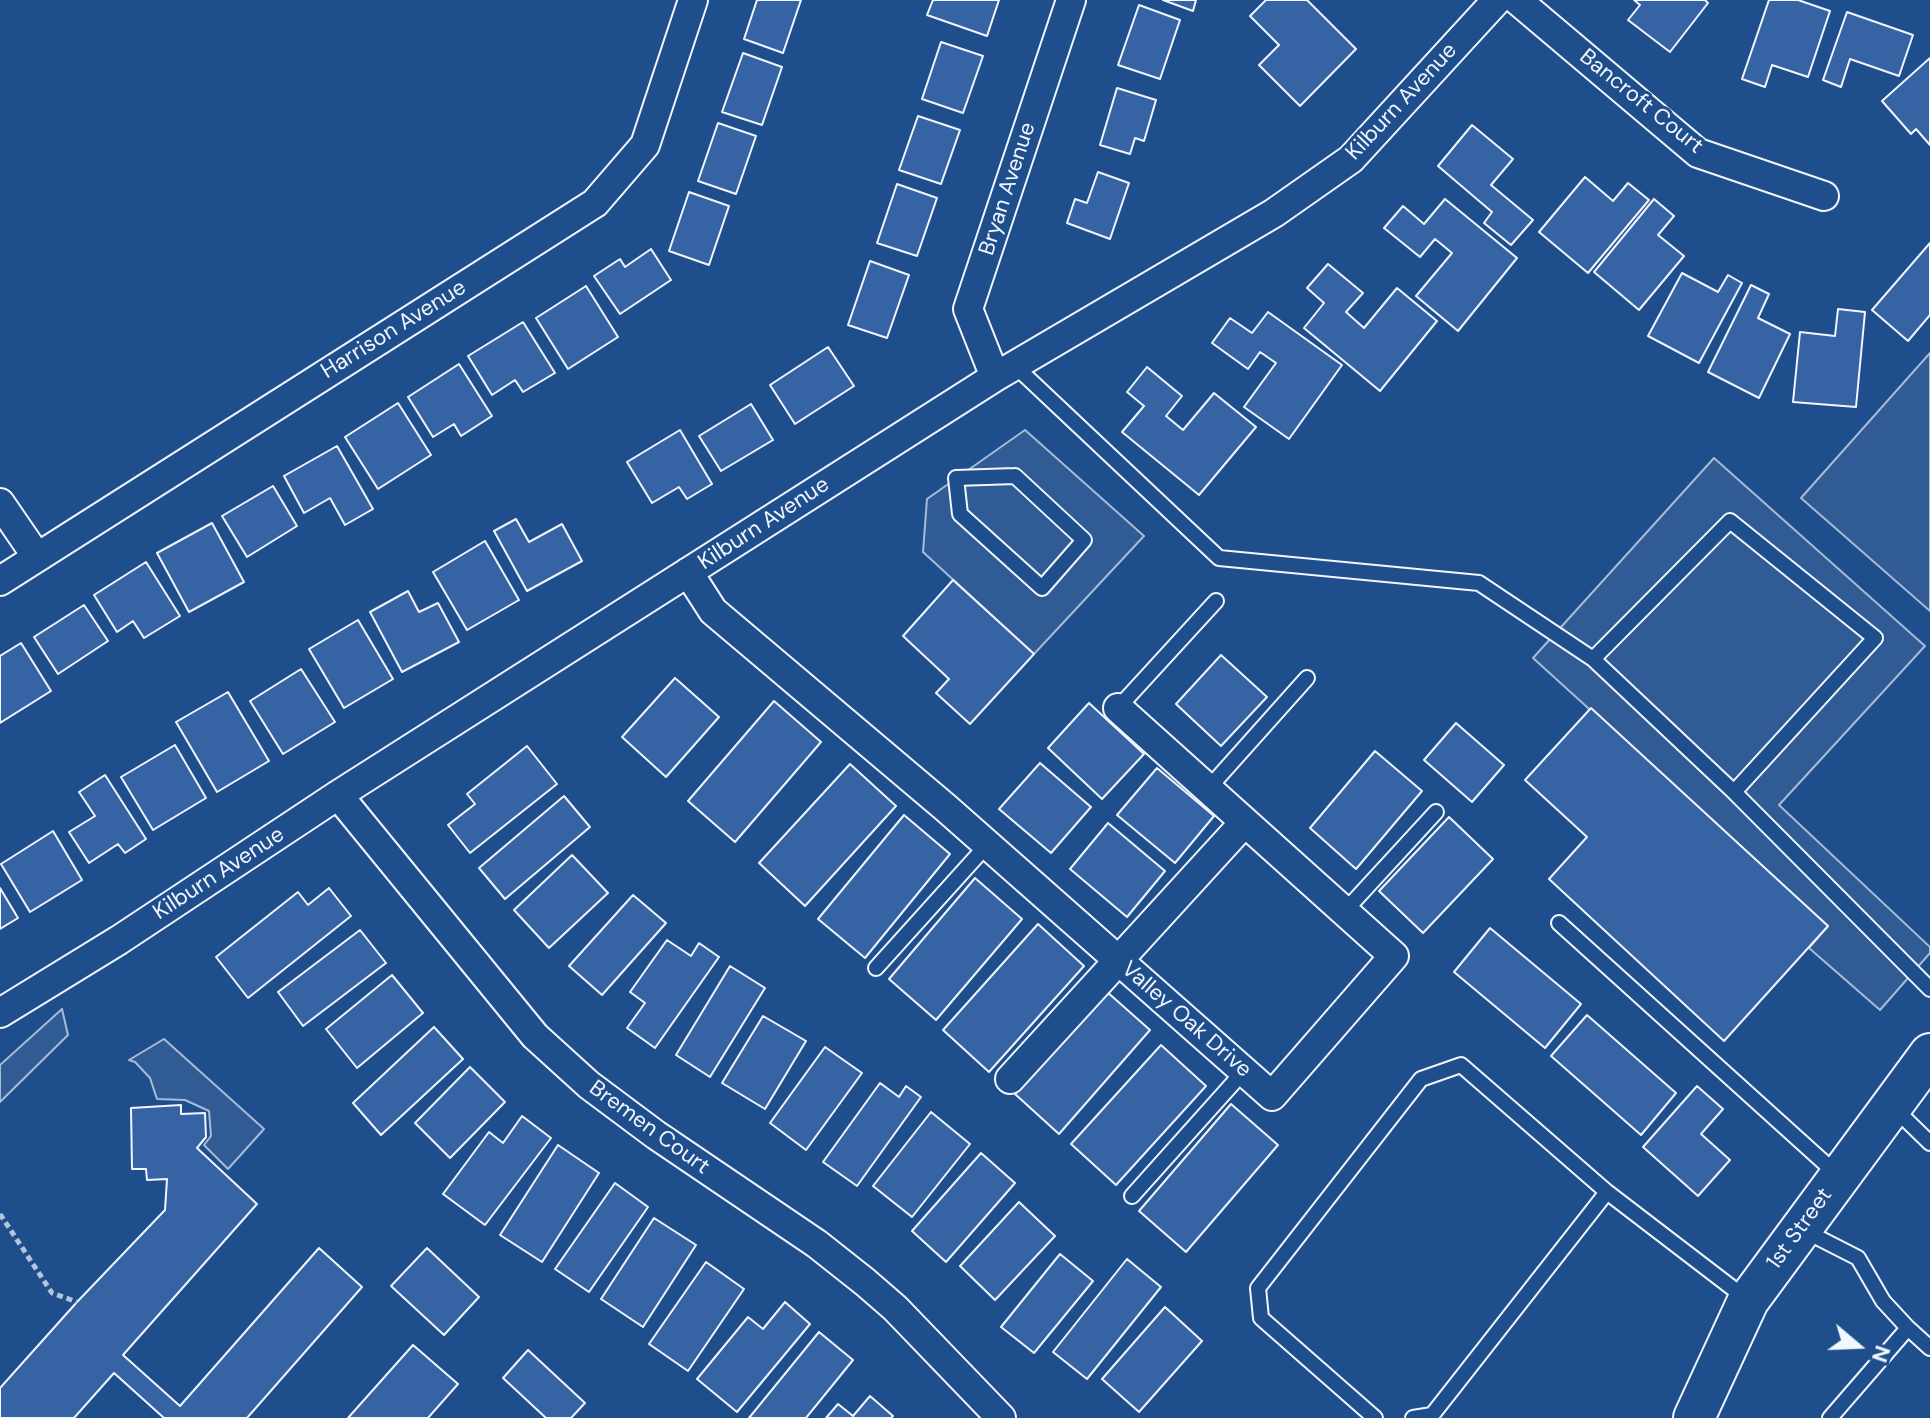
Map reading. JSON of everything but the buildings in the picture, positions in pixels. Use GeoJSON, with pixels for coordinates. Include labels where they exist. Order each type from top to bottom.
{"type":"FeatureCollection","features":[{"type":"Feature","properties":{"kind":"main road","name":"1st Street"},"geometry":{"type":"LineString","coordinates":[[1694,1418],[1748,1301],[1930,1054]]}},
{"type":"Feature","properties":{"kind":"street","name":"Harrison Avenue"},"geometry":{"type":"LineString","coordinates":[[0,581],[595,203],[645,145],[693,0]]}},
{"type":"Feature","properties":{"kind":"street","name":"Bryan Avenue"},"geometry":{"type":"LineString","coordinates":[[1004,371],[968,309],[1071,0]]}},
{"type":"Feature","properties":{"kind":"street","name":"Kilburn Avenue"},"geometry":{"type":"LineString","coordinates":[[0,1013],[119,940],[338,795],[1004,371],[1274,213],[1351,159],[1497,0]]}},
{"type":"Feature","properties":{"kind":"street","name":"Bancroft Court"},"geometry":{"type":"LineString","coordinates":[[1517,0],[1698,153],[1824,196]]}},
{"type":"Feature","properties":{"kind":"street"},"geometry":{"type":"LineString","coordinates":[[0,503],[37,557]]}},
{"type":"Feature","properties":{"kind":"street","name":"Valley Oak Drive"},"geometry":{"type":"LineString","coordinates":[[688,572],[713,611],[987,845],[1272,1096],[1394,956],[1118,708]]}},
{"type":"Feature","properties":{"kind":"street","name":"Bremen Court"},"geometry":{"type":"LineString","coordinates":[[338,795],[535,1036],[589,1085],[656,1135],[817,1244],[865,1282],[895,1308],[1001,1418]]}},
{"type":"Feature","properties":{"kind":"street"},"geometry":{"type":"LineString","coordinates":[[1010,1079],[1244,823]]}},
{"type":"Feature","properties":{"kind":"lane"},"geometry":{"type":"LineString","coordinates":[[1004,371],[1219,558],[1479,583],[1593,659],[1734,792],[1930,989]]}},
{"type":"Feature","properties":{"kind":"lane"},"geometry":{"type":"LineString","coordinates":[[1015,476],[1084,540],[1042,588],[960,514],[956,478],[1015,476]]}},
{"type":"Feature","properties":{"kind":"lane"},"geometry":{"type":"LineString","coordinates":[[1593,659],[1730,521],[1875,638],[1734,792]]}},
{"type":"Feature","properties":{"kind":"lane"},"geometry":{"type":"LineString","coordinates":[[1118,708],[1216,601]]}},
{"type":"Feature","properties":{"kind":"lane"},"geometry":{"type":"LineString","coordinates":[[1207,790],[1307,678]]}},
{"type":"Feature","properties":{"kind":"lane"},"geometry":{"type":"LineString","coordinates":[[1344,912],[1436,812]]}},
{"type":"Feature","properties":{"kind":"lane"},"geometry":{"type":"LineString","coordinates":[[876,968],[987,845]]}},
{"type":"Feature","properties":{"kind":"lane"},"geometry":{"type":"LineString","coordinates":[[1559,923],[1839,1176]]}},
{"type":"Feature","properties":{"kind":"lane"},"geometry":{"type":"LineString","coordinates":[[1375,1418],[1261,1318],[1258,1288],[1421,1079],[1461,1065],[1607,1192],[1748,1301]]}},
{"type":"Feature","properties":{"kind":"lane"},"geometry":{"type":"LineString","coordinates":[[1132,1196],[1244,1071]]}},
{"type":"Feature","properties":{"kind":"lane"},"geometry":{"type":"LineString","coordinates":[[1892,1105],[1930,1143]]}},
{"type":"Feature","properties":{"kind":"lane"},"geometry":{"type":"LineString","coordinates":[[1413,1418],[1432,1415],[1607,1192]]}},
{"type":"Feature","properties":{"kind":"lane"},"geometry":{"type":"LineString","coordinates":[[1800,1229],[1858,1258],[1883,1301],[1930,1348]]}},
{"type":"Feature","properties":{"kind":"lane"},"geometry":{"type":"LineString","coordinates":[[1830,1418],[1908,1328]]}},
{"type":"Feature","properties":{"kind":"path"},"geometry":{"type":"LineString","coordinates":[[0,1214],[52,1293],[77,1302]]}},
{"type":"Feature","properties":{"kind":"shaded area"},"geometry":{"type":"Polygon","coordinates":[[[1930,353],[1930,611],[1801,498],[1930,353]]]}},
{"type":"Feature","properties":{"kind":"shaded area"},"geometry":{"type":"Polygon","coordinates":[[[1025,430],[1144,536],[1034,654],[923,552],[927,499],[1025,430]]]}},
{"type":"Feature","properties":{"kind":"shaded area"},"geometry":{"type":"Polygon","coordinates":[[[1714,458],[1925,646],[1779,805],[1930,947],[1930,953],[1880,1010],[1809,948],[1828,926],[1533,658],[1714,458]]]}},
{"type":"Feature","properties":{"kind":"shaded area"},"geometry":{"type":"Polygon","coordinates":[[[62,1009],[68,1035],[0,1102],[0,1065],[62,1009]]]}},
{"type":"Feature","properties":{"kind":"shaded area"},"geometry":{"type":"Polygon","coordinates":[[[164,1039],[264,1129],[228,1169],[204,1145],[211,1136],[209,1111],[185,1100],[157,1099],[150,1078],[129,1060],[164,1039]]]}}]}
